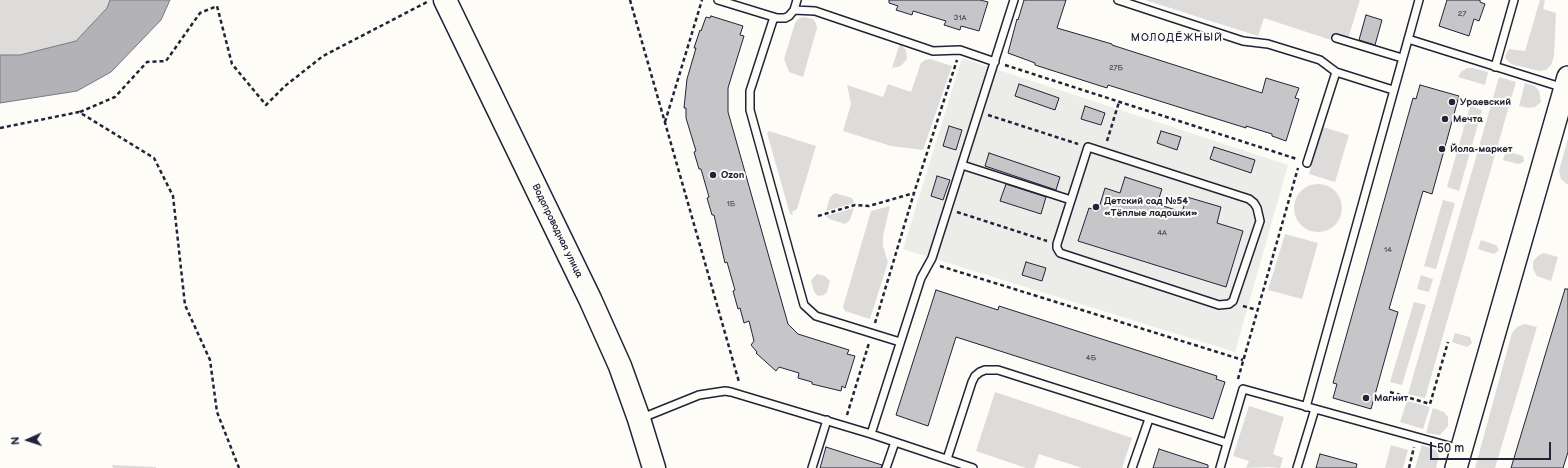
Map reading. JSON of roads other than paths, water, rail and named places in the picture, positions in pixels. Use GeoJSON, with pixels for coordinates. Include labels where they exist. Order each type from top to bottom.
{"type":"FeatureCollection","features":[{"type":"Feature","properties":{"kind":"main road","name":"Водопроводная улица"},"geometry":{"type":"LineString","coordinates":[[445,0],[590,299],[620,366],[639,419],[654,468]]}},
{"type":"Feature","properties":{"kind":"main road"},"geometry":{"type":"LineString","coordinates":[[1459,459],[1566,83]]}},
{"type":"Feature","properties":{"kind":"lane"},"geometry":{"type":"LineString","coordinates":[[718,0],[774,17],[785,18],[790,16],[794,10],[797,0]]}},
{"type":"Feature","properties":{"kind":"lane"},"geometry":{"type":"LineString","coordinates":[[871,434],[921,278],[930,263],[948,209],[1014,0]]}},
{"type":"Feature","properties":{"kind":"lane"},"geometry":{"type":"LineString","coordinates":[[1118,0],[1243,41],[1268,44],[1320,60],[1336,72],[1393,90]]}},
{"type":"Feature","properties":{"kind":"lane"},"geometry":{"type":"LineString","coordinates":[[1306,407],[1419,0]]}},
{"type":"Feature","properties":{"kind":"lane"},"geometry":{"type":"LineString","coordinates":[[1495,66],[1514,0]]}},
{"type":"Feature","properties":{"kind":"lane"},"geometry":{"type":"LineString","coordinates":[[794,10],[815,11],[933,51],[960,50],[995,62]]}},
{"type":"Feature","properties":{"kind":"lane"},"geometry":{"type":"LineString","coordinates":[[774,17],[750,91],[750,110],[804,305],[816,316],[900,342]]}},
{"type":"Feature","properties":{"kind":"lane"},"geometry":{"type":"LineString","coordinates":[[1336,38],[1402,58]]}},
{"type":"Feature","properties":{"kind":"lane"},"geometry":{"type":"LineString","coordinates":[[1408,39],[1495,66],[1566,83]]}},
{"type":"Feature","properties":{"kind":"lane"},"geometry":{"type":"LineString","coordinates":[[1307,163],[1336,72]]}},
{"type":"Feature","properties":{"kind":"lane"},"geometry":{"type":"LineString","coordinates":[[1088,147],[1249,199],[1257,208],[1260,221],[1235,296],[1229,304],[1220,305],[1062,254],[1058,251],[1057,244],[1071,200],[1088,147]]}},
{"type":"Feature","properties":{"kind":"lane"},"geometry":{"type":"LineString","coordinates":[[962,165],[1071,200]]}},
{"type":"Feature","properties":{"kind":"lane"},"geometry":{"type":"LineString","coordinates":[[947,459],[972,382],[975,376],[985,370],[998,370],[1227,443]]}},
{"type":"Feature","properties":{"kind":"lane"},"geometry":{"type":"LineString","coordinates":[[1220,468],[1243,389],[1417,437],[1459,459]]}},
{"type":"Feature","properties":{"kind":"lane"},"geometry":{"type":"LineString","coordinates":[[639,419],[699,395],[725,391],[741,394],[827,420],[973,468]]}},
{"type":"Feature","properties":{"kind":"lane"},"geometry":{"type":"LineString","coordinates":[[1297,468],[1315,409]]}},
{"type":"Feature","properties":{"kind":"lane"},"geometry":{"type":"LineString","coordinates":[[1132,468],[1149,419]]}},
{"type":"Feature","properties":{"kind":"lane"},"geometry":{"type":"LineString","coordinates":[[812,468],[827,420]]}},
{"type":"Feature","properties":{"kind":"lane"},"geometry":{"type":"LineString","coordinates":[[886,468],[895,442]]}},
{"type":"Feature","properties":{"kind":"place","name":"Ураевский"},"geometry":{"type":"Point","coordinates":[1452,102]}},
{"type":"Feature","properties":{"kind":"place","name":"Мечта"},"geometry":{"type":"Point","coordinates":[1445,119]}},
{"type":"Feature","properties":{"kind":"place","name":"Йола-маркет"},"geometry":{"type":"Point","coordinates":[1442,149]}},
{"type":"Feature","properties":{"kind":"place","name":"Ozon"},"geometry":{"type":"Point","coordinates":[713,175]}},
{"type":"Feature","properties":{"kind":"place","name":"Детский сад №54 «Тёплые ладошки»"},"geometry":{"type":"Point","coordinates":[1096,207]}},
{"type":"Feature","properties":{"kind":"place","name":"Магнит"},"geometry":{"type":"Point","coordinates":[1366,398]}},
{"type":"Feature","properties":{"kind":"district","name":"МОЛОДЁЖНЫЙ"},"geometry":{"type":"Point","coordinates":[1177,38]}}]}
